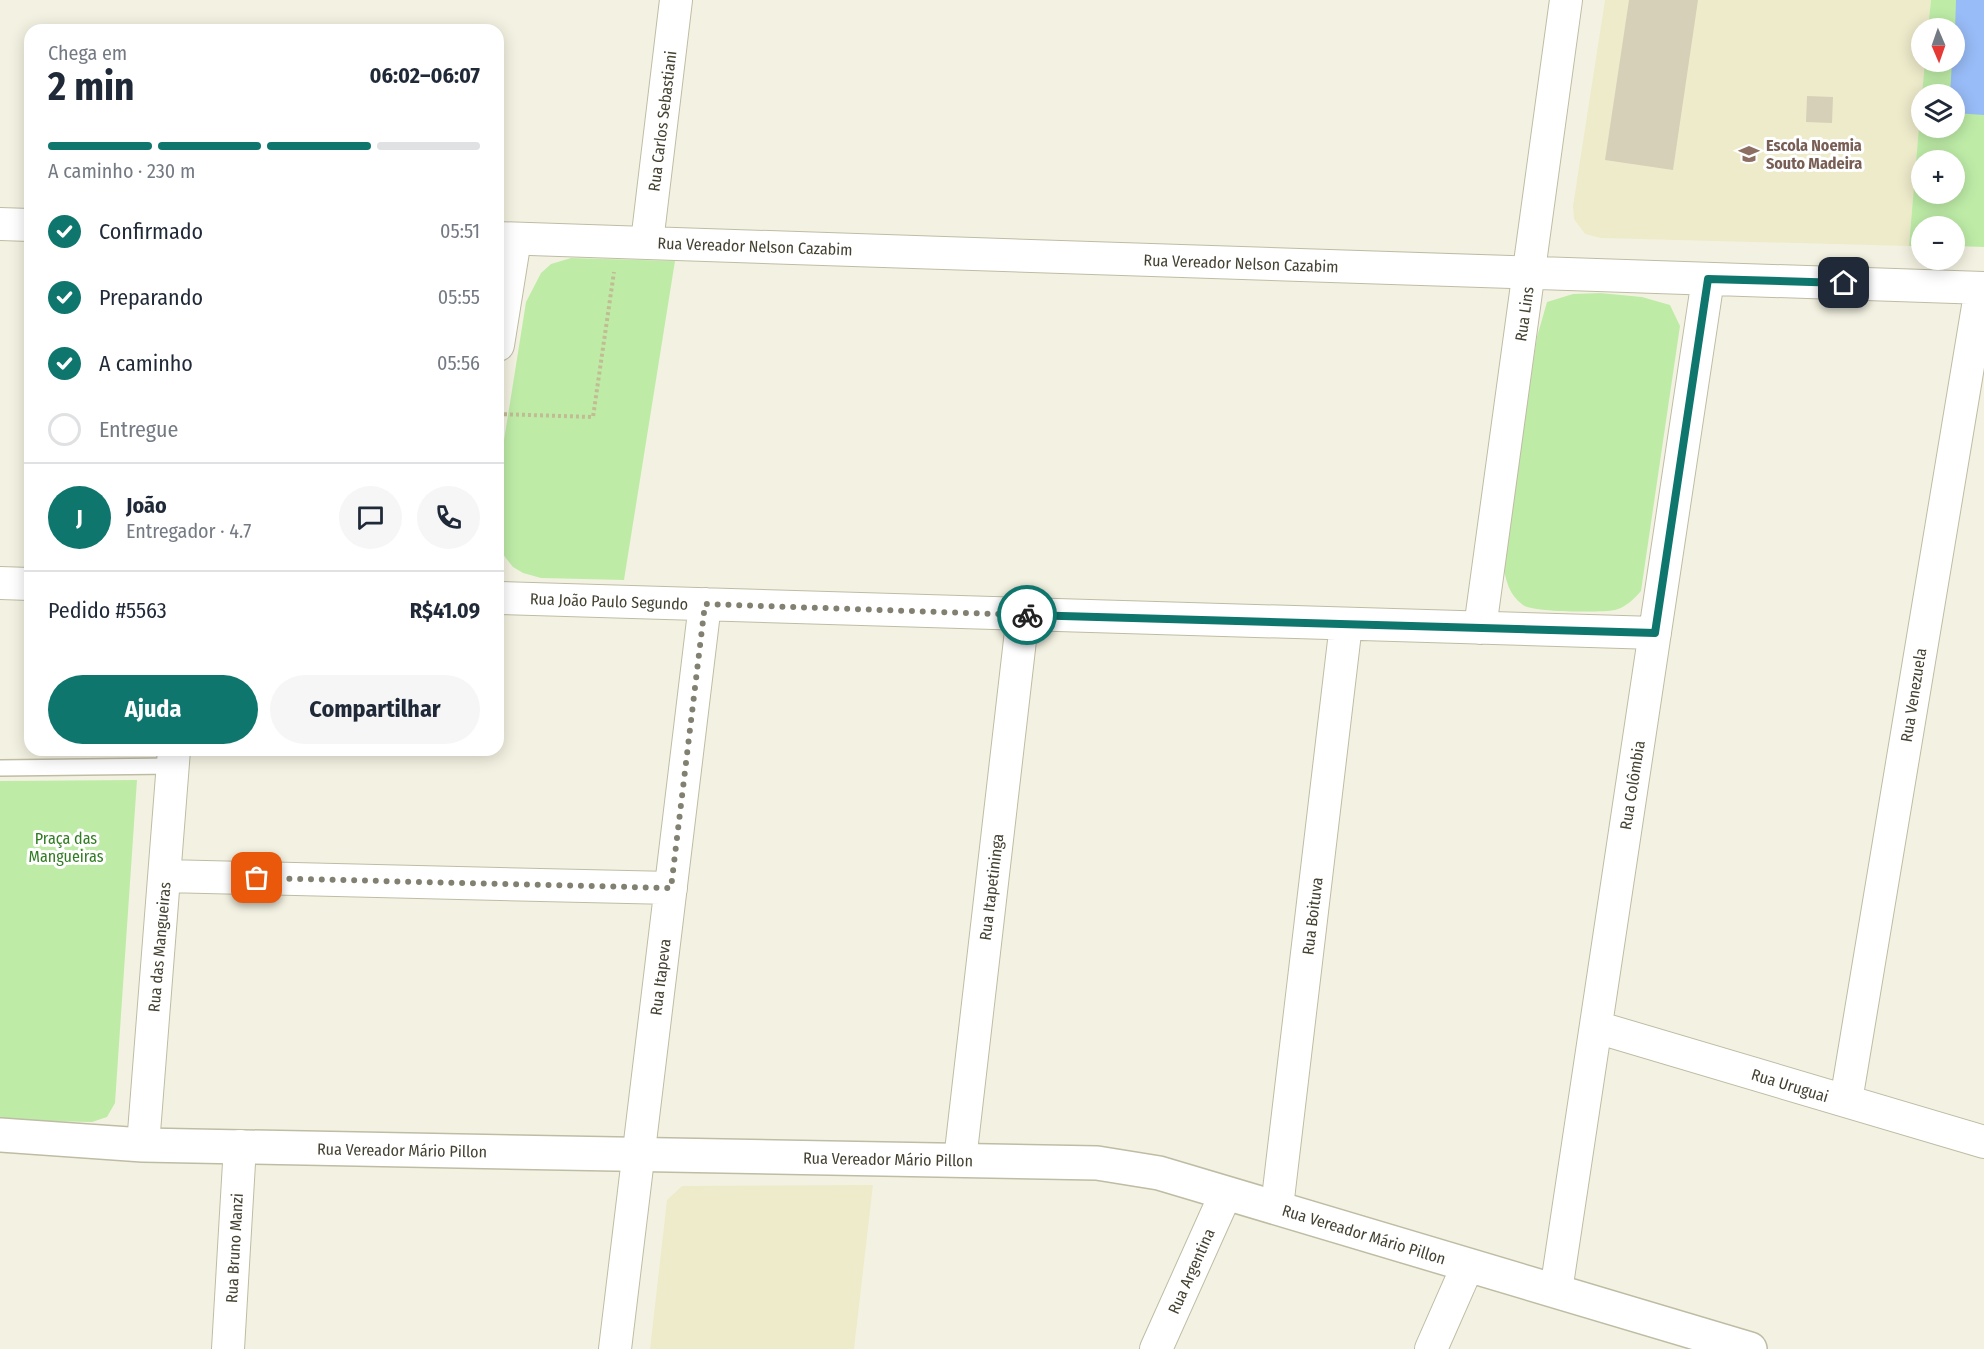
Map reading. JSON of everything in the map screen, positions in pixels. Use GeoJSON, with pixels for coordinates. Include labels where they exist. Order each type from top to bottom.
{"type":"FeatureCollection","features":[{"type":"Feature","properties":{"kind":"street","name":"Rua Carlos Sebastiani"},"geometry":{"type":"LineString","coordinates":[[633,242],[676,0]]}},
{"type":"Feature","properties":{"kind":"street","name":"Rua Lins"},"geometry":{"type":"LineString","coordinates":[[1480,628],[1566,0]]}},
{"type":"Feature","properties":{"kind":"street"},"geometry":{"type":"LineString","coordinates":[[0,224],[24,225]]}},
{"type":"Feature","properties":{"kind":"street","name":"Rua Vereador Nelson Cazabim"},"geometry":{"type":"LineString","coordinates":[[507,239],[1982,288]]}},
{"type":"Feature","properties":{"kind":"street"},"geometry":{"type":"LineString","coordinates":[[504,274],[507,239]]}},
{"type":"Feature","properties":{"kind":"street","name":"Rua Colômbia"},"geometry":{"type":"LineString","coordinates":[[1556,1292],[1708,279]]}},
{"type":"Feature","properties":{"kind":"street","name":"Rua Venezuela"},"geometry":{"type":"LineString","coordinates":[[1845,1101],[1982,288]]}},
{"type":"Feature","properties":{"kind":"street"},"geometry":{"type":"LineString","coordinates":[[0,583],[24,584]]}},
{"type":"Feature","properties":{"kind":"street","name":"Rua João Paulo Segundo"},"geometry":{"type":"LineString","coordinates":[[504,598],[1655,633]]}},
{"type":"Feature","properties":{"kind":"street","name":"Rua Itapeva"},"geometry":{"type":"LineString","coordinates":[[615,1349],[705,604]]}},
{"type":"Feature","properties":{"kind":"street","name":"Rua Itapetininga"},"geometry":{"type":"LineString","coordinates":[[960,1160],[1023,615]]}},
{"type":"Feature","properties":{"kind":"street","name":"Rua Boituva"},"geometry":{"type":"LineString","coordinates":[[1277,1207],[1346,624]]}},
{"type":"Feature","properties":{"kind":"street","name":"Rua das Mangueiras"},"geometry":{"type":"LineString","coordinates":[[143,1145],[173,758]]}},
{"type":"Feature","properties":{"kind":"street"},"geometry":{"type":"LineString","coordinates":[[165,876],[671,888]]}},
{"type":"Feature","properties":{"kind":"street","name":"Rua Uruguai"},"geometry":{"type":"LineString","coordinates":[[1596,1027],[1984,1142]]}},
{"type":"Feature","properties":{"kind":"street","name":"Rua Vereador Mário Pillon"},"geometry":{"type":"LineString","coordinates":[[0,1136],[143,1145],[1097,1163],[1159,1173],[1556,1292],[1716,1344],[1750,1349]]}},
{"type":"Feature","properties":{"kind":"street","name":"Rua Bruno Manzi"},"geometry":{"type":"LineString","coordinates":[[228,1349],[240,1146]]}},
{"type":"Feature","properties":{"kind":"street","name":"Rua Argentina"},"geometry":{"type":"LineString","coordinates":[[1156,1349],[1226,1193]]}},
{"type":"Feature","properties":{"kind":"street"},"geometry":{"type":"LineString","coordinates":[[1431,1349],[1468,1265]]}},
{"type":"Feature","properties":{"kind":"lane"},"geometry":{"type":"LineString","coordinates":[[0,768],[173,758]]}},
{"type":"Feature","properties":{"kind":"path"},"geometry":{"type":"LineString","coordinates":[[504,414],[593,417],[633,242]]}},
{"type":"Feature","properties":{"kind":"shaded area","name":"Escola Noemia Souto Madeira"},"geometry":{"type":"Polygon","coordinates":[[[1605,0],[1931,0],[1929,18],[1911,18],[1911,72],[1924,72],[1923,84],[1911,84],[1911,138],[1918,138],[1917,150],[1911,150],[1913,204],[1909,246],[1601,238],[1585,234],[1574,219],[1573,206],[1605,0]]]}},
{"type":"Feature","properties":{"kind":"shaded area"},"geometry":{"type":"Polygon","coordinates":[[[873,1185],[854,1349],[650,1349],[667,1200],[682,1186],[873,1185]]]}},
{"type":"Feature","properties":{"kind":"green space"},"geometry":{"type":"Polygon","coordinates":[[[1931,0],[1984,0],[1984,247],[1965,246],[1965,216],[1912,216],[1913,204],[1965,204],[1965,150],[1917,150],[1918,138],[1965,138],[1965,84],[1923,84],[1924,72],[1965,72],[1965,18],[1929,18],[1931,0]]]}},
{"type":"Feature","properties":{"kind":"green space"},"geometry":{"type":"Polygon","coordinates":[[[1911,222],[1911,246],[1909,246],[1911,222]]]}},
{"type":"Feature","properties":{"kind":"green space"},"geometry":{"type":"Polygon","coordinates":[[[571,258],[675,261],[624,580],[541,578],[523,573],[513,567],[504,556],[504,440],[526,302],[541,273],[551,264],[571,258]]]}},
{"type":"Feature","properties":{"kind":"green space"},"geometry":{"type":"Polygon","coordinates":[[[1600,293],[1642,297],[1670,305],[1680,326],[1641,591],[1633,600],[1615,610],[1568,611],[1529,607],[1518,601],[1511,592],[1503,565],[1537,337],[1547,302],[1573,294],[1600,293]]]}},
{"type":"Feature","properties":{"kind":"green space","name":"Praça das Mangueiras"},"geometry":{"type":"Polygon","coordinates":[[[137,780],[115,1103],[107,1117],[92,1122],[0,1120],[0,781],[137,780]]]}},
{"type":"Feature","properties":{"kind":"water"},"geometry":{"type":"Polygon","coordinates":[[[1956,0],[1984,0],[1984,115],[1965,114],[1965,84],[1951,84],[1951,72],[1965,72],[1965,18],[1955,18],[1956,0]]]}},
{"type":"Feature","properties":{"kind":"building"},"geometry":{"type":"Polygon","coordinates":[[[1629,0],[1698,0],[1673,170],[1605,160],[1629,0]]]}},
{"type":"Feature","properties":{"kind":"building"},"geometry":{"type":"Polygon","coordinates":[[[1807,96],[1833,97],[1832,123],[1806,122],[1807,96]]]}},
{"type":"Feature","properties":{"kind":"way so far"},"geometry":{"type":"LineString","coordinates":[[257,878],[671,888],[705,604],[1027,615]]}},
{"type":"Feature","properties":{"kind":"place","name":"Escola Noemia Souto Madeira"},"geometry":{"type":"Point","coordinates":[1749,154]}},
{"type":"Feature","properties":{"kind":"route"},"geometry":{"type":"LineString","coordinates":[[1027,615],[1655,633],[1708,279],[1844,283]]}}]}
